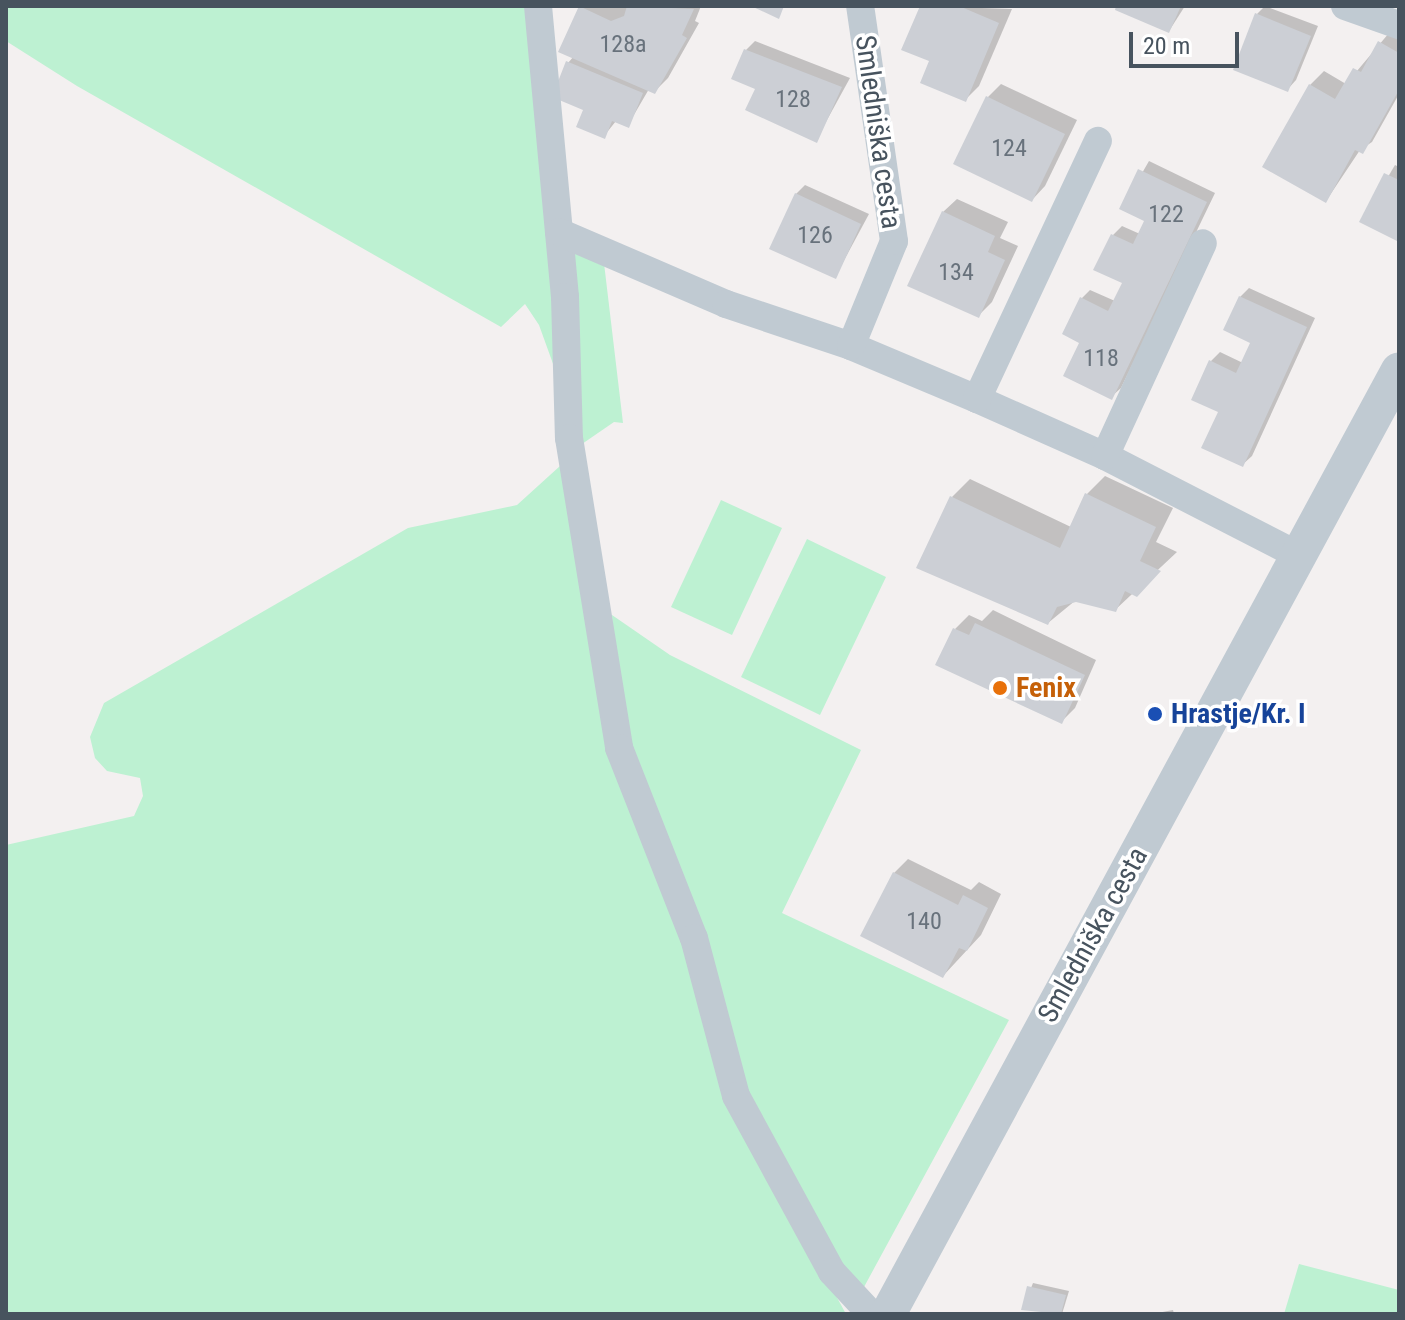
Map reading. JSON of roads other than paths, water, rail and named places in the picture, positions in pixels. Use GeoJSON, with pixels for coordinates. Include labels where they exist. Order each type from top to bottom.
{"type":"FeatureCollection","features":[{"type":"Feature","properties":{"kind":"street"},"geometry":{"type":"LineString","coordinates":[[538,6],[559,232],[569,438],[619,748],[694,938],[736,1096],[832,1272],[871,1314]]}},
{"type":"Feature","properties":{"kind":"street","name":"Smledniška cesta"},"geometry":{"type":"LineString","coordinates":[[851,346],[894,241],[860,6]]}},
{"type":"Feature","properties":{"kind":"street"},"geometry":{"type":"LineString","coordinates":[[1345,6],[1399,25]]}},
{"type":"Feature","properties":{"kind":"street"},"geometry":{"type":"LineString","coordinates":[[977,399],[1098,141]]}},
{"type":"Feature","properties":{"kind":"street"},"geometry":{"type":"LineString","coordinates":[[559,232],[726,304],[851,346],[977,399],[1105,456],[1296,554]]}},
{"type":"Feature","properties":{"kind":"street"},"geometry":{"type":"LineString","coordinates":[[1105,456],[1203,243]]}},
{"type":"Feature","properties":{"kind":"street","name":"Smledniška cesta"},"geometry":{"type":"LineString","coordinates":[[888,1314],[1296,554],[1399,370]]}},
{"type":"Feature","properties":{"kind":"place","name":"Fenix"},"geometry":{"type":"Point","coordinates":[1000,688]}},
{"type":"Feature","properties":{"kind":"place","name":"Hrastje/Kr. I"},"geometry":{"type":"Point","coordinates":[1155,714]}}]}
